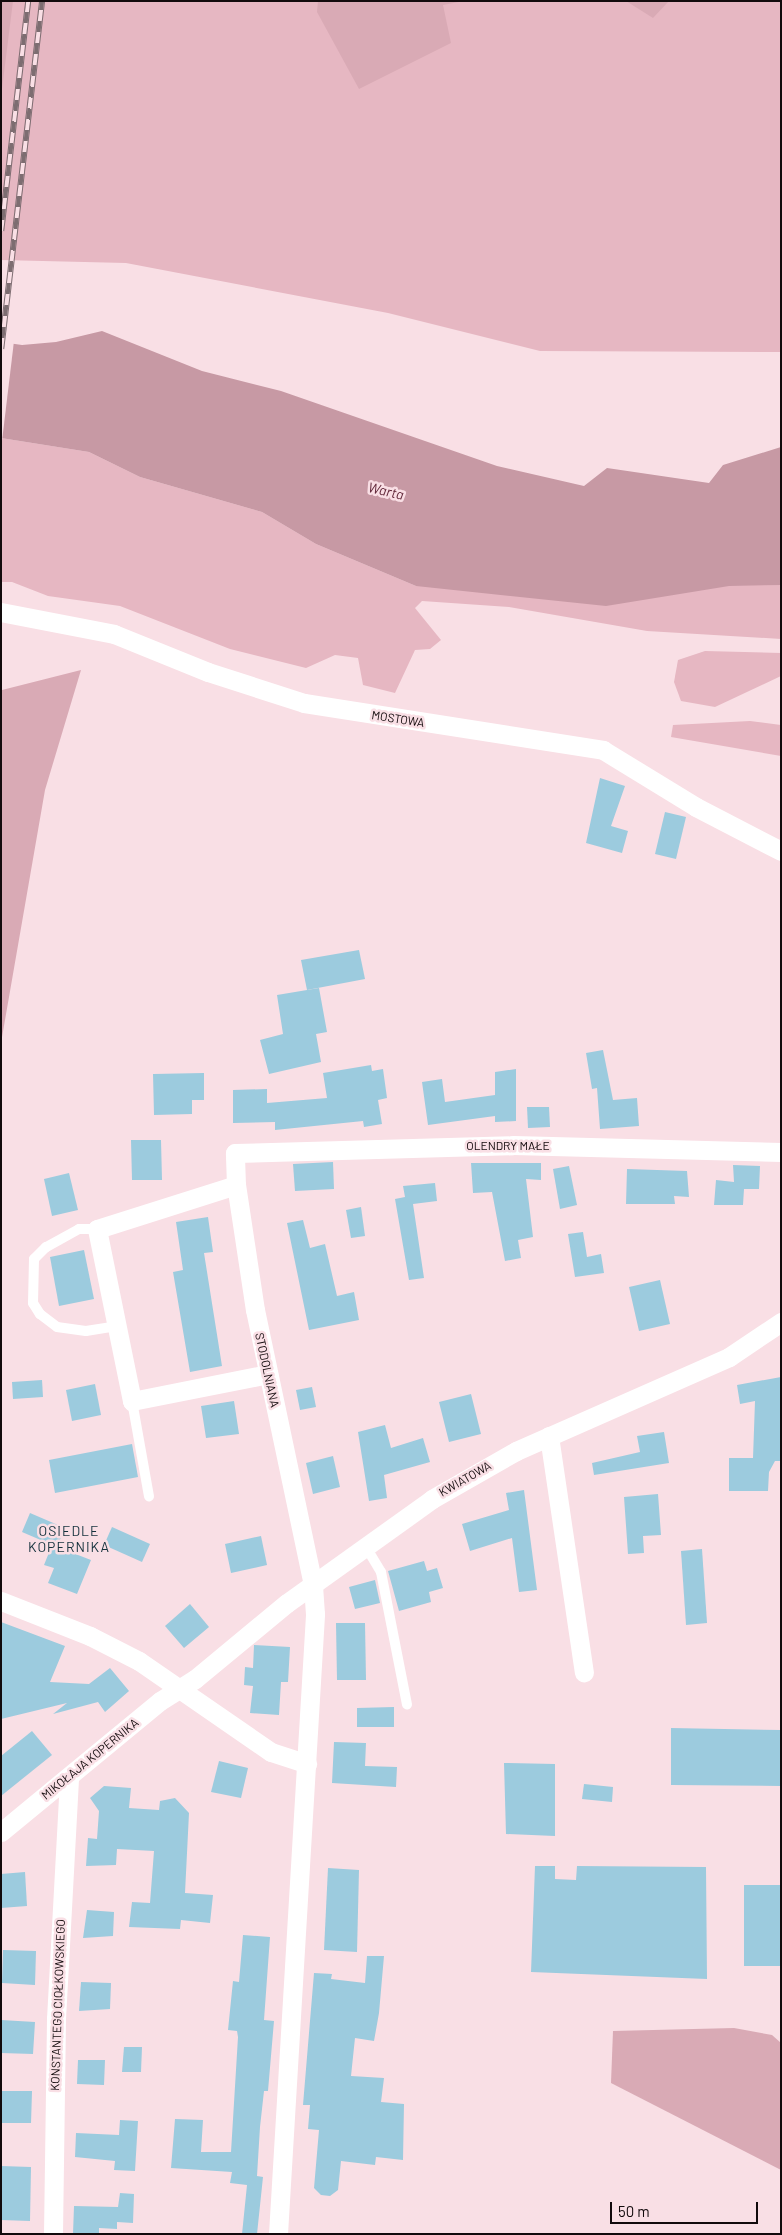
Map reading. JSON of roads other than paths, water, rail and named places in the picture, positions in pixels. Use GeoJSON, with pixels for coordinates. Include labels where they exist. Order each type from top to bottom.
{"type":"FeatureCollection","features":[{"type":"Feature","properties":{"kind":"street","name":"MOSTOWA"},"geometry":{"type":"LineString","coordinates":[[1,612],[72,623],[114,634],[216,675],[304,703],[603,750],[696,807],[781,851]]}},
{"type":"Feature","properties":{"kind":"street","name":"OLENDRY MAŁE"},"geometry":{"type":"LineString","coordinates":[[236,1153],[513,1145],[781,1152]]}},
{"type":"Feature","properties":{"kind":"street","name":"STODOLNIANA"},"geometry":{"type":"LineString","coordinates":[[236,1153],[236,1185],[268,1374],[313,1585],[315,1614],[278,2234]]}},
{"type":"Feature","properties":{"kind":"street"},"geometry":{"type":"LineString","coordinates":[[236,1185],[96,1228],[132,1401],[268,1374]]}},
{"type":"Feature","properties":{"kind":"street","name":"KWIATOWA"},"geometry":{"type":"LineString","coordinates":[[181,1689],[313,1585],[456,1483],[549,1436],[707,1368],[750,1346],[781,1322]]}},
{"type":"Feature","properties":{"kind":"street"},"geometry":{"type":"LineString","coordinates":[[549,1436],[584,1672]]}},
{"type":"Feature","properties":{"kind":"street"},"geometry":{"type":"LineString","coordinates":[[1,1601],[90,1636],[181,1689],[271,1752],[307,1764]]}},
{"type":"Feature","properties":{"kind":"street","name":"MIKOŁAJA KOPERNIKA"},"geometry":{"type":"LineString","coordinates":[[1,1832],[160,1701],[181,1689]]}},
{"type":"Feature","properties":{"kind":"street","name":"KONSTANTEGO CIOŁKOWSKIEGO"},"geometry":{"type":"LineString","coordinates":[[53,2234],[56,2019],[69,1777]]}},
{"type":"Feature","properties":{"kind":"lane"},"geometry":{"type":"LineString","coordinates":[[96,1228],[80,1229],[46,1247],[34,1259],[33,1303],[40,1314],[57,1327],[86,1331],[117,1326]]}},
{"type":"Feature","properties":{"kind":"lane"},"geometry":{"type":"LineString","coordinates":[[132,1401],[149,1496]]}},
{"type":"Feature","properties":{"kind":"lane"},"geometry":{"type":"LineString","coordinates":[[366,1547],[381,1572],[407,1704]]}},
{"type":"Feature","properties":{"kind":"water","name":"Warta"},"geometry":{"type":"Polygon","coordinates":[[[102,331],[202,371],[281,391],[497,466],[584,486],[607,468],[709,483],[723,465],[781,447],[781,585],[729,586],[606,606],[416,586],[316,544],[262,512],[140,477],[89,452],[1,438],[1,342],[22,345],[56,342],[102,331]]]}},
{"type":"Feature","properties":{"kind":"railway"},"geometry":{"type":"LineString","coordinates":[[1,231],[28,1]]}},
{"type":"Feature","properties":{"kind":"railway"},"geometry":{"type":"LineString","coordinates":[[1,349],[42,1]]}},
{"type":"Feature","properties":{"kind":"district","name":"OSIEDLE KOPERNIKA"},"geometry":{"type":"Point","coordinates":[69,1539]}}]}
